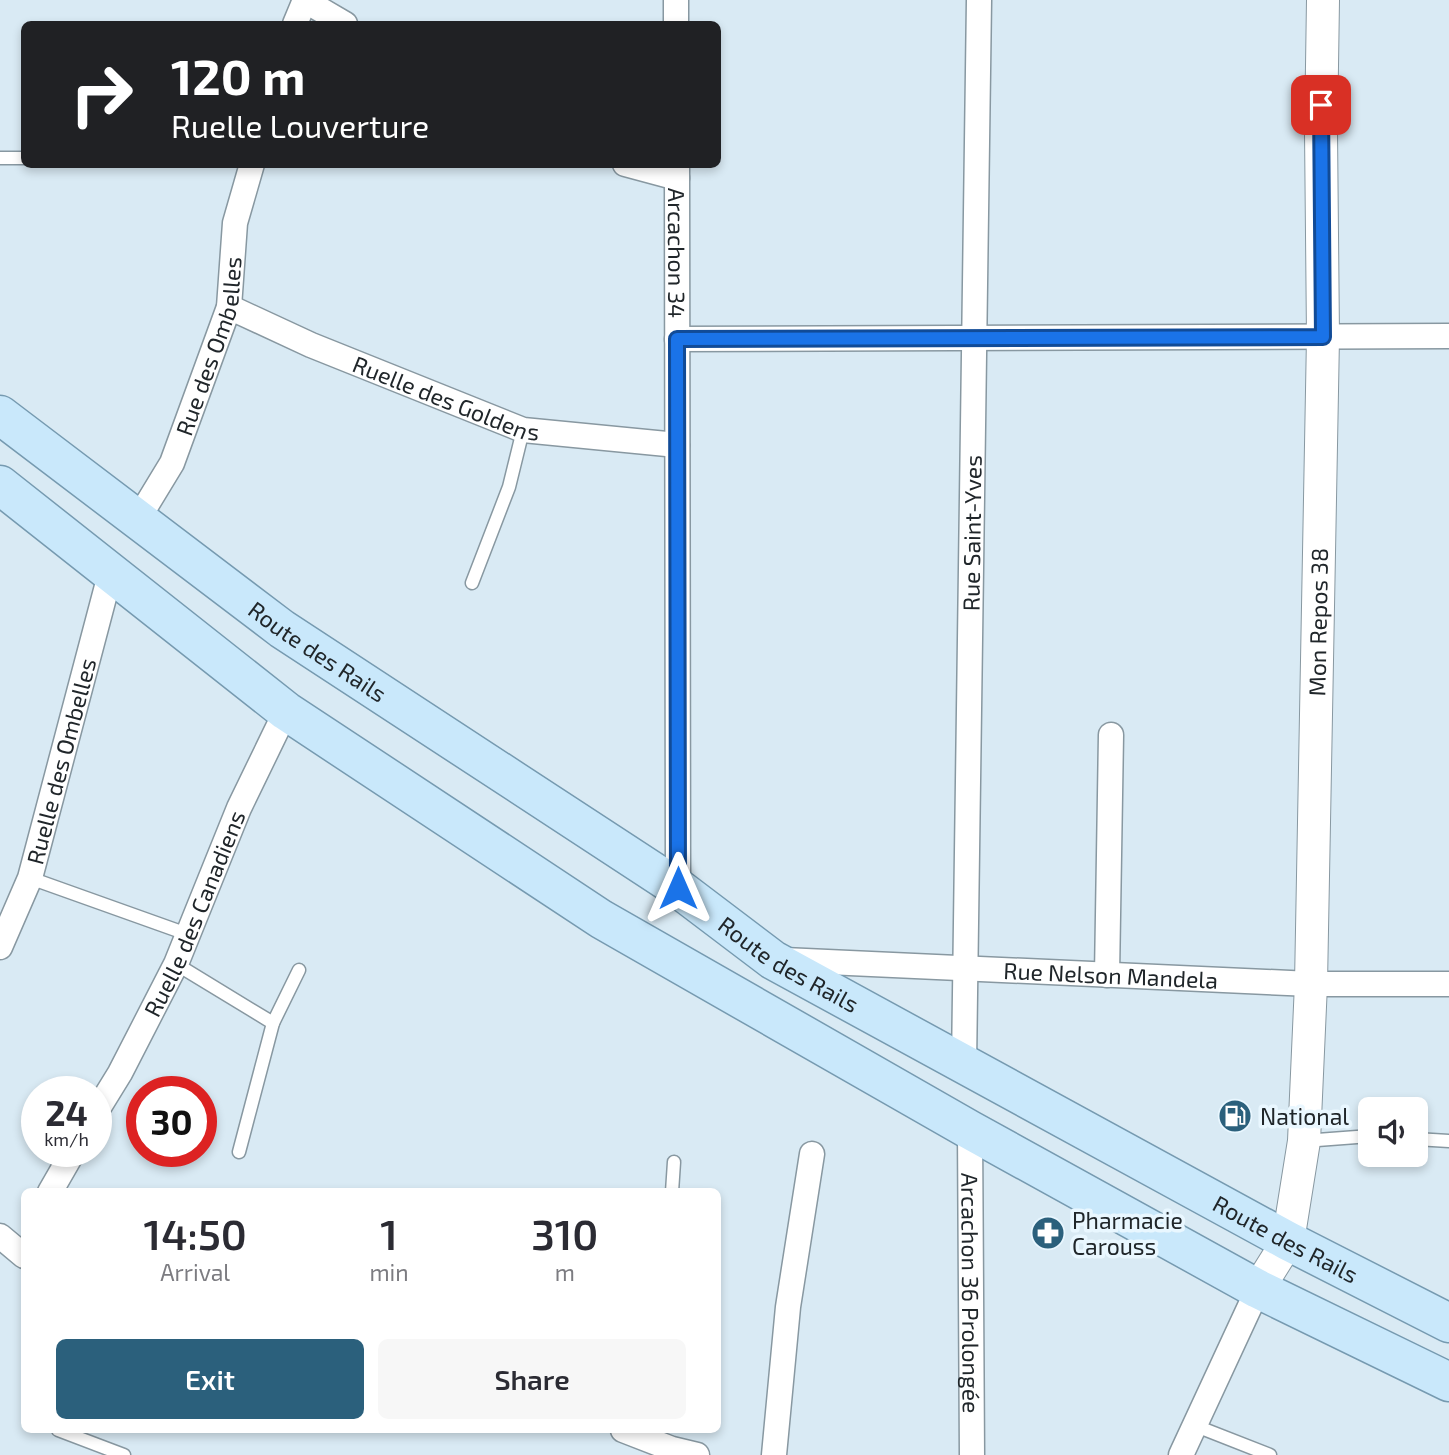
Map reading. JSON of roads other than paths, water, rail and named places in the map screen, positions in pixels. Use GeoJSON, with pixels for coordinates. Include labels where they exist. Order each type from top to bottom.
{"type":"FeatureCollection","features":[{"type":"Feature","properties":{"kind":"main road","name":"Route des Rails"},"geometry":{"type":"LineString","coordinates":[[0,415],[282,629],[678,888],[773,960],[1288,1241],[1449,1323]]}},
{"type":"Feature","properties":{"kind":"main road"},"geometry":{"type":"LineString","coordinates":[[0,485],[286,710],[601,919],[970,1130],[1258,1289],[1449,1382]]}},
{"type":"Feature","properties":{"kind":"street"},"geometry":{"type":"LineString","coordinates":[[296,21],[304,0],[340,21]]}},
{"type":"Feature","properties":{"kind":"street"},"geometry":{"type":"LineString","coordinates":[[676,0],[676,21]]}},
{"type":"Feature","properties":{"kind":"street","name":"Rue Saint-Yves"},"geometry":{"type":"LineString","coordinates":[[964,1065],[979,0]]}},
{"type":"Feature","properties":{"kind":"street","name":"Mon Repos 38"},"geometry":{"type":"LineString","coordinates":[[1288,1241],[1304,1141],[1311,984],[1323,337],[1323,0]]}},
{"type":"Feature","properties":{"kind":"street","name":"Rue des Ombelles"},"geometry":{"type":"LineString","coordinates":[[138,519],[172,463],[229,307],[235,223],[251,168]]}},
{"type":"Feature","properties":{"kind":"street"},"geometry":{"type":"LineString","coordinates":[[655,168],[677,171]]}},
{"type":"Feature","properties":{"kind":"street","name":"Arcachon 34"},"geometry":{"type":"LineString","coordinates":[[677,171],[678,888]]}},
{"type":"Feature","properties":{"kind":"street","name":"Ruelle des Goldens"},"geometry":{"type":"LineString","coordinates":[[229,307],[310,345],[523,430],[677,445]]}},
{"type":"Feature","properties":{"kind":"street"},"geometry":{"type":"LineString","coordinates":[[677,339],[1449,336]]}},
{"type":"Feature","properties":{"kind":"street","name":"Ruelle des Ombelles"},"geometry":{"type":"LineString","coordinates":[[0,947],[30,878],[111,571]]}},
{"type":"Feature","properties":{"kind":"street","name":"Ruelle des Canadiens"},"geometry":{"type":"LineString","coordinates":[[112,1086],[176,964],[239,808],[286,710]]}},
{"type":"Feature","properties":{"kind":"street"},"geometry":{"type":"LineString","coordinates":[[1107,975],[1111,735]]}},
{"type":"Feature","properties":{"kind":"street","name":"Rue Nelson Mandela"},"geometry":{"type":"LineString","coordinates":[[773,960],[1311,984],[1449,984]]}},
{"type":"Feature","properties":{"kind":"street","name":"Arcachon 36 Prolongée"},"geometry":{"type":"LineString","coordinates":[[970,1130],[972,1455]]}},
{"type":"Feature","properties":{"kind":"street"},"geometry":{"type":"LineString","coordinates":[[774,1455],[788,1307],[812,1154]]}},
{"type":"Feature","properties":{"kind":"street"},"geometry":{"type":"LineString","coordinates":[[52,1188],[64,1167]]}},
{"type":"Feature","properties":{"kind":"street"},"geometry":{"type":"LineString","coordinates":[[1181,1455],[1258,1289],[1288,1241]]}},
{"type":"Feature","properties":{"kind":"street"},"geometry":{"type":"LineString","coordinates":[[649,1435],[693,1454]]}},
{"type":"Feature","properties":{"kind":"lane"},"geometry":{"type":"LineString","coordinates":[[0,158],[21,158]]}},
{"type":"Feature","properties":{"kind":"lane"},"geometry":{"type":"LineString","coordinates":[[472,583],[509,486],[523,430]]}},
{"type":"Feature","properties":{"kind":"lane"},"geometry":{"type":"LineString","coordinates":[[30,878],[187,934]]}},
{"type":"Feature","properties":{"kind":"lane"},"geometry":{"type":"LineString","coordinates":[[176,964],[272,1023]]}},
{"type":"Feature","properties":{"kind":"lane"},"geometry":{"type":"LineString","coordinates":[[239,1152],[272,1023],[299,970]]}},
{"type":"Feature","properties":{"kind":"lane"},"geometry":{"type":"LineString","coordinates":[[1304,1141],[1358,1137]]}},
{"type":"Feature","properties":{"kind":"lane"},"geometry":{"type":"LineString","coordinates":[[1428,1140],[1449,1141]]}},
{"type":"Feature","properties":{"kind":"lane"},"geometry":{"type":"LineString","coordinates":[[672,1188],[674,1163]]}},
{"type":"Feature","properties":{"kind":"lane"},"geometry":{"type":"LineString","coordinates":[[1196,1426],[1270,1455]]}},
{"type":"Feature","properties":{"kind":"lane"},"geometry":{"type":"LineString","coordinates":[[66,1433],[124,1455]]}},
{"type":"Feature","properties":{"kind":"place","name":"National"},"geometry":{"type":"Point","coordinates":[1235,1116]}},
{"type":"Feature","properties":{"kind":"place","name":"Pharmacie Carouss"},"geometry":{"type":"Point","coordinates":[1048,1233]}}]}
